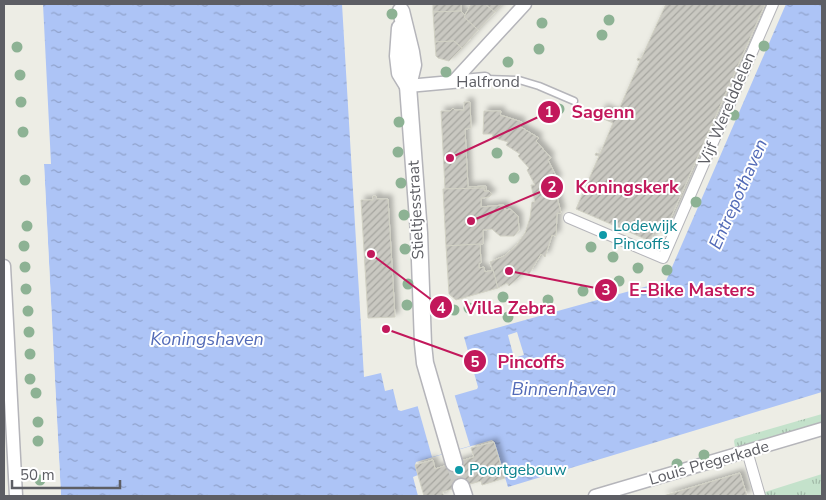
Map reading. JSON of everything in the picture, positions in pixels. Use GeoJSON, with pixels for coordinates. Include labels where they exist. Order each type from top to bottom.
{"type":"FeatureCollection","features":[{"type":"Feature","properties":{"kind":"street"},"geometry":{"type":"LineString","coordinates":[[454,82],[524,4]]}},
{"type":"Feature","properties":{"kind":"street","name":"Vijf Werelddelen"},"geometry":{"type":"LineString","coordinates":[[569,218],[663,258],[773,4]]}},
{"type":"Feature","properties":{"kind":"street","name":"Stieltjesstraat"},"geometry":{"type":"LineString","coordinates":[[400,8],[413,65],[408,86],[419,233],[425,363],[452,457]]}},
{"type":"Feature","properties":{"kind":"street","name":"Halfrond"},"geometry":{"type":"LineString","coordinates":[[408,86],[485,79]]}},
{"type":"Feature","properties":{"kind":"street"},"geometry":{"type":"LineString","coordinates":[[4,266],[7,389],[16,496]]}},
{"type":"Feature","properties":{"kind":"street","name":"Louis Pregerkade"},"geometry":{"type":"LineString","coordinates":[[595,496],[822,429]]}},
{"type":"Feature","properties":{"kind":"street"},"geometry":{"type":"LineString","coordinates":[[747,451],[760,496]]}},
{"type":"Feature","properties":{"kind":"lane","name":"Halfrond"},"geometry":{"type":"LineString","coordinates":[[485,79],[519,80],[574,100]]}},
{"type":"Feature","properties":{"kind":"green space"},"geometry":{"type":"Polygon","coordinates":[[[822,414],[822,422],[737,448],[735,447],[735,439],[822,414]]]}},
{"type":"Feature","properties":{"kind":"green space"},"geometry":{"type":"Polygon","coordinates":[[[822,474],[822,496],[766,496],[765,492],[822,474]]]}},
{"type":"Feature","properties":{"kind":"water","name":"Koningshaven"},"geometry":{"type":"Polygon","coordinates":[[[43,4],[342,4],[364,377],[381,373],[385,391],[393,389],[398,410],[401,411],[477,389],[464,337],[666,281],[786,4],[822,4],[822,392],[508,487],[492,440],[416,462],[418,475],[413,477],[418,496],[61,496],[44,164],[51,164],[43,4]]]}},
{"type":"Feature","properties":{"kind":"pier"},"geometry":{"type":"Polygon","coordinates":[[[44,164],[61,496],[58,496],[53,403],[42,165],[44,164]]]}},
{"type":"Feature","properties":{"kind":"pier"},"geometry":{"type":"Polygon","coordinates":[[[517,332],[524,355],[514,358],[508,335],[517,332]]]}},
{"type":"Feature","properties":{"kind":"pier"},"geometry":{"type":"Polygon","coordinates":[[[454,393],[470,446],[432,457],[417,404],[454,393]]]}},
{"type":"Feature","properties":{"kind":"building"},"geometry":{"type":"Polygon","coordinates":[[[433,4],[461,4],[461,11],[433,12],[433,4]]]}},
{"type":"Feature","properties":{"kind":"building"},"geometry":{"type":"Polygon","coordinates":[[[471,4],[485,4],[495,12],[478,30],[464,17],[471,4]]]}},
{"type":"Feature","properties":{"kind":"building"},"geometry":{"type":"Polygon","coordinates":[[[485,4],[503,4],[495,12],[485,4]]]}},
{"type":"Feature","properties":{"kind":"building"},"geometry":{"type":"Polygon","coordinates":[[[666,4],[765,4],[664,233],[655,230],[650,241],[576,209],[599,156],[595,155],[596,153],[600,154],[613,123],[599,117],[603,108],[617,114],[640,61],[637,60],[638,58],[641,59],[666,4]]]}},
{"type":"Feature","properties":{"kind":"building"},"geometry":{"type":"Polygon","coordinates":[[[461,11],[465,15],[464,17],[478,30],[462,48],[454,41],[435,42],[433,12],[461,11]]]}},
{"type":"Feature","properties":{"kind":"building"},"geometry":{"type":"Polygon","coordinates":[[[454,41],[462,48],[449,61],[436,56],[435,42],[454,41]]]}},
{"type":"Feature","properties":{"kind":"building"},"geometry":{"type":"Polygon","coordinates":[[[464,102],[470,102],[471,128],[465,129],[468,187],[486,186],[486,191],[484,191],[484,188],[445,189],[441,111],[450,111],[453,108],[455,110],[464,110],[464,102]]]}},
{"type":"Feature","properties":{"kind":"building"},"geometry":{"type":"Polygon","coordinates":[[[484,111],[501,111],[500,115],[522,122],[519,126],[539,138],[536,141],[551,158],[548,160],[558,180],[553,181],[561,213],[557,213],[556,236],[552,235],[545,257],[541,254],[529,274],[526,271],[509,286],[507,283],[498,288],[490,262],[504,256],[516,246],[525,233],[530,218],[532,202],[535,202],[531,185],[535,185],[527,170],[529,168],[518,156],[520,154],[506,145],[508,142],[492,137],[493,134],[483,134],[484,111]]]}},
{"type":"Feature","properties":{"kind":"building"},"geometry":{"type":"Polygon","coordinates":[[[484,188],[484,191],[489,191],[492,194],[489,197],[481,198],[481,207],[504,205],[505,210],[510,209],[518,216],[519,230],[514,236],[500,236],[492,229],[483,230],[483,244],[446,246],[443,189],[484,188]]]}},
{"type":"Feature","properties":{"kind":"building"},"geometry":{"type":"Polygon","coordinates":[[[373,196],[376,196],[377,199],[388,199],[395,317],[368,318],[361,200],[373,200],[373,196]]]}},
{"type":"Feature","properties":{"kind":"building"},"geometry":{"type":"Polygon","coordinates":[[[480,244],[481,263],[479,263],[479,268],[484,267],[485,272],[493,270],[498,288],[456,300],[449,294],[446,246],[480,244]]]}},
{"type":"Feature","properties":{"kind":"building","name":"Poortgebouw"},"geometry":{"type":"Polygon","coordinates":[[[494,442],[505,478],[482,485],[481,481],[442,492],[444,496],[424,496],[415,465],[433,460],[435,469],[474,457],[471,448],[494,442]]]}},
{"type":"Feature","properties":{"kind":"building"},"geometry":{"type":"Polygon","coordinates":[[[740,473],[747,496],[663,496],[740,473]]]}},
{"type":"Feature","properties":{"kind":"tunnel"},"geometry":{"type":"LineString","coordinates":[[454,463],[461,487]]}},
{"type":"Feature","properties":{"kind":"place","name":"Sagenn"},"geometry":{"type":"Point","coordinates":[450,158]}},
{"type":"Feature","properties":{"kind":"place","name":"Koningskerk"},"geometry":{"type":"Point","coordinates":[471,221]}},
{"type":"Feature","properties":{"kind":"place","name":"Lodewijk Pincoffs"},"geometry":{"type":"Point","coordinates":[603,235]}},
{"type":"Feature","properties":{"kind":"place","name":"Villa Zebra"},"geometry":{"type":"Point","coordinates":[371,254]}},
{"type":"Feature","properties":{"kind":"place","name":"E-Bike Masters"},"geometry":{"type":"Point","coordinates":[509,271]}},
{"type":"Feature","properties":{"kind":"place","name":"Pincoffs"},"geometry":{"type":"Point","coordinates":[386,329]}},
{"type":"Feature","properties":{"kind":"place","name":"Poortgebouw"},"geometry":{"type":"Point","coordinates":[459,470]}},
{"type":"Feature","properties":{"kind":"water label","name":"Entrepothaven"},"geometry":{"type":"Point","coordinates":[738,194]}},
{"type":"Feature","properties":{"kind":"water label","name":"Binnenhaven"},"geometry":{"type":"Point","coordinates":[564,389]}}]}
